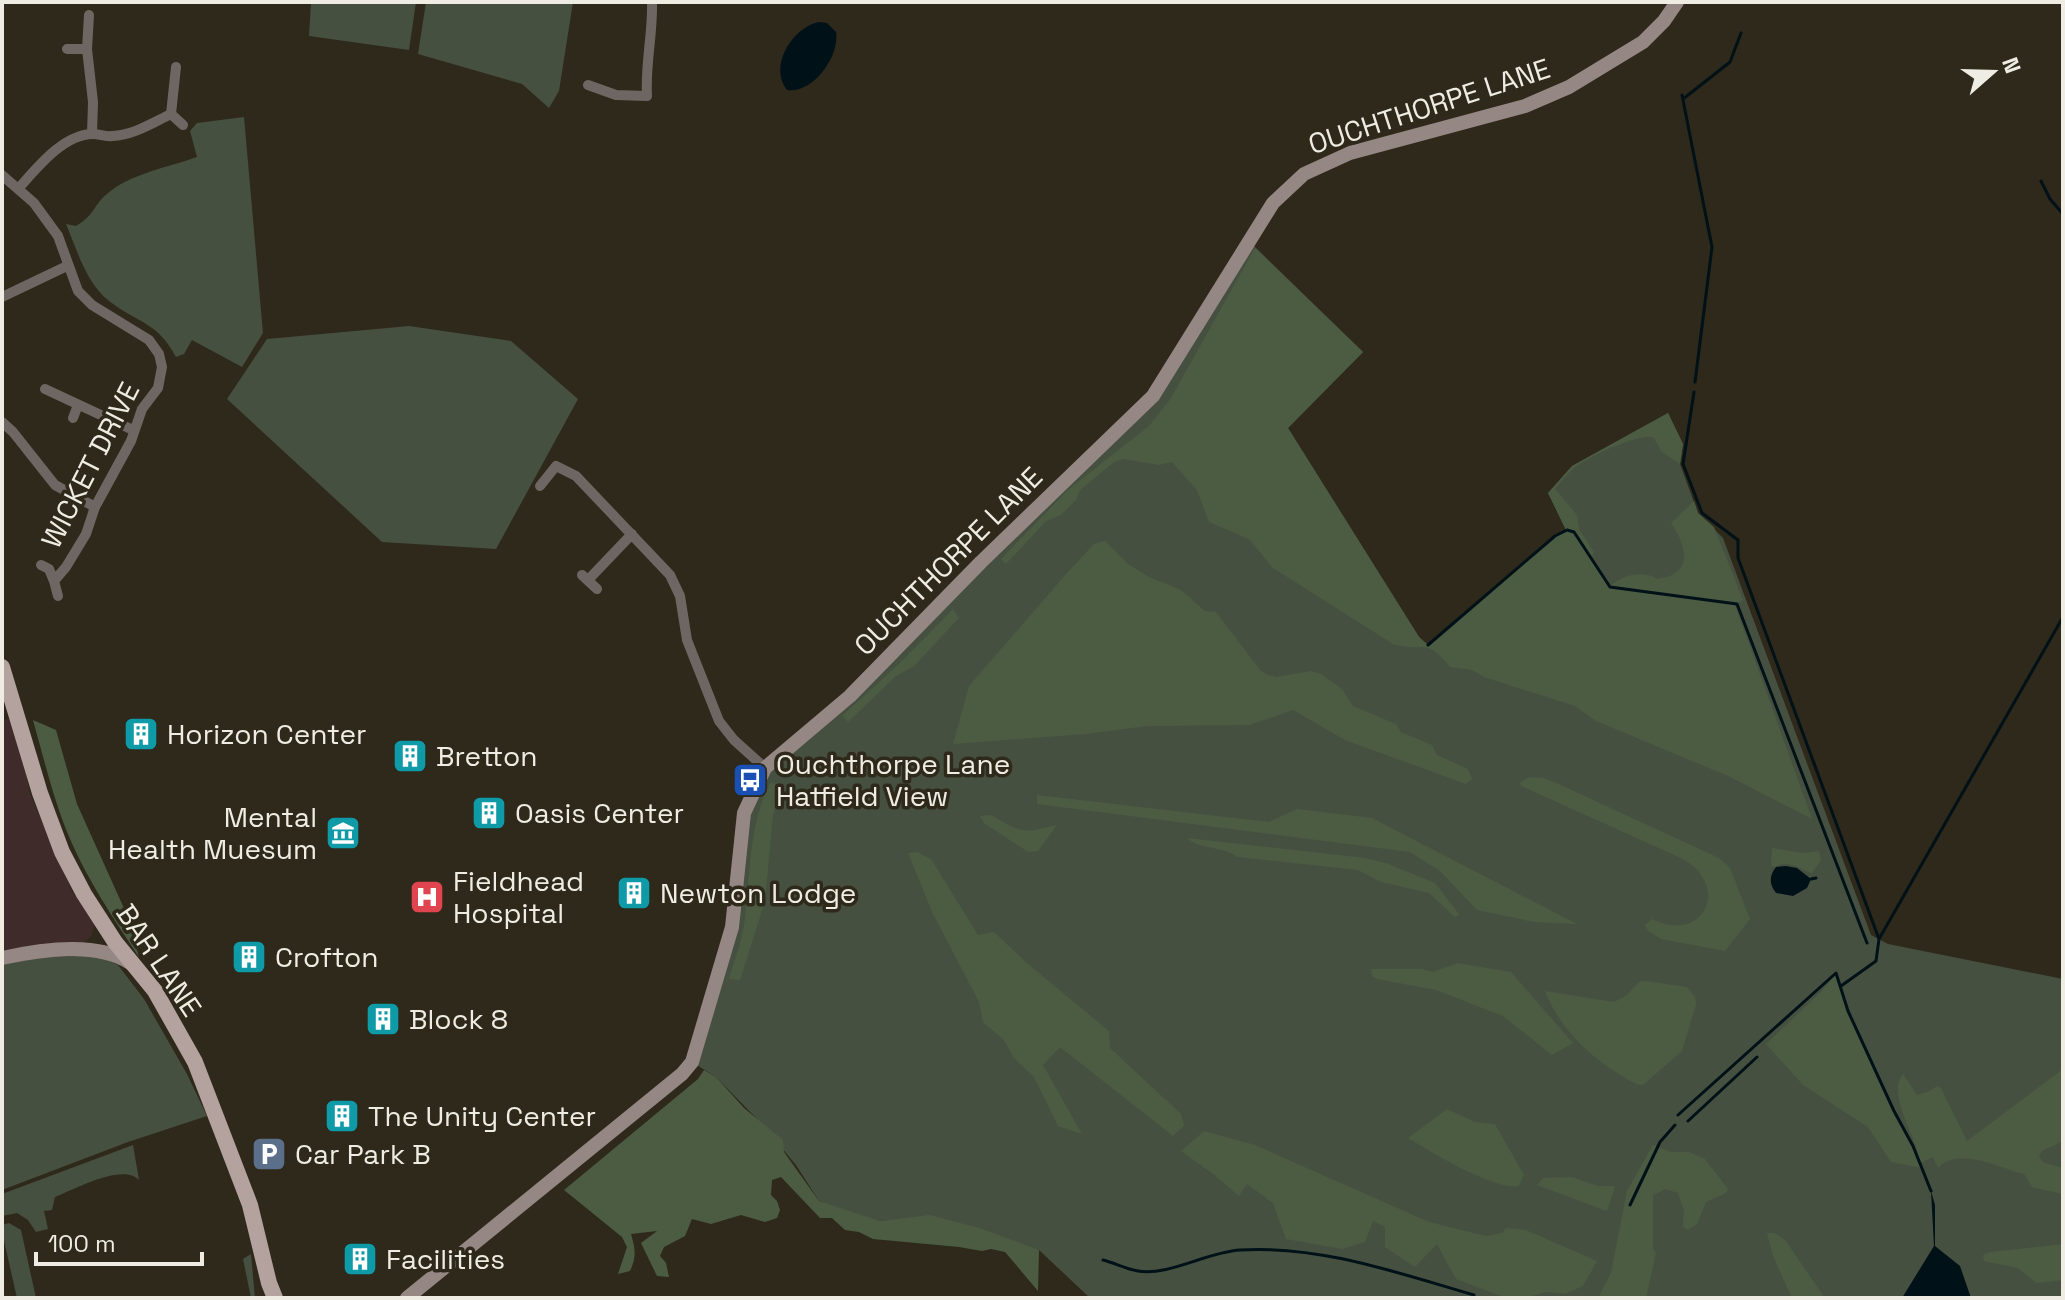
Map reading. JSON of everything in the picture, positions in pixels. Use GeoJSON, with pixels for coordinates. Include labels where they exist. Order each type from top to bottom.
{"type":"FeatureCollection","features":[{"type":"Feature","properties":{"kind":"main road","name":"BAR LANE"},"geometry":{"type":"LineString","coordinates":[[2,667],[40,793],[62,852],[105,927],[155,991],[195,1062],[250,1205],[270,1293]]}},
{"type":"Feature","properties":{"kind":"street"},"geometry":{"type":"LineString","coordinates":[[588,85],[616,95],[647,96],[645,71],[653,27],[652,2]]}},
{"type":"Feature","properties":{"kind":"street","name":"OUCHTHORPE LANE"},"geometry":{"type":"LineString","coordinates":[[407,1298],[682,1074],[692,1062],[732,927],[744,813],[765,768],[850,696],[971,572],[1153,396],[1202,321],[1260,220],[1293,182],[1316,166],[1350,153],[1525,106],[1569,87],[1643,42],[1664,21],[1677,2]]}},
{"type":"Feature","properties":{"kind":"street"},"geometry":{"type":"LineString","coordinates":[[89,15],[87,49],[93,102],[92,134]]}},
{"type":"Feature","properties":{"kind":"street"},"geometry":{"type":"LineString","coordinates":[[67,49],[87,49]]}},
{"type":"Feature","properties":{"kind":"street"},"geometry":{"type":"LineString","coordinates":[[171,114],[176,67]]}},
{"type":"Feature","properties":{"kind":"street"},"geometry":{"type":"LineString","coordinates":[[18,189],[51,154],[92,134],[108,137],[130,134],[171,114]]}},
{"type":"Feature","properties":{"kind":"street"},"geometry":{"type":"LineString","coordinates":[[171,114],[183,125]]}},
{"type":"Feature","properties":{"kind":"street"},"geometry":{"type":"LineString","coordinates":[[2,175],[34,203],[58,236],[67,266],[2,297]]}},
{"type":"Feature","properties":{"kind":"street","name":"WICKET DRIVE"},"geometry":{"type":"LineString","coordinates":[[54,581],[86,534],[95,507],[131,441],[142,409],[158,388],[162,367],[159,354],[149,340],[92,305],[78,291],[67,266]]}},
{"type":"Feature","properties":{"kind":"street"},"geometry":{"type":"LineString","coordinates":[[45,389],[133,430]]}},
{"type":"Feature","properties":{"kind":"street"},"geometry":{"type":"LineString","coordinates":[[73,418],[78,405]]}},
{"type":"Feature","properties":{"kind":"street"},"geometry":{"type":"LineString","coordinates":[[2,422],[55,485],[95,507]]}},
{"type":"Feature","properties":{"kind":"street"},"geometry":{"type":"LineString","coordinates":[[540,486],[556,466],[576,476],[676,585],[687,640],[719,721],[734,740],[765,768]]}},
{"type":"Feature","properties":{"kind":"street"},"geometry":{"type":"LineString","coordinates":[[597,589],[585,577],[632,534]]}},
{"type":"Feature","properties":{"kind":"street","name":"WICKET DRIVE"},"geometry":{"type":"LineString","coordinates":[[41,565],[49,569],[58,596]]}},
{"type":"Feature","properties":{"kind":"street"},"geometry":{"type":"LineString","coordinates":[[85,950],[99,941],[105,927]]}},
{"type":"Feature","properties":{"kind":"street"},"geometry":{"type":"LineString","coordinates":[[2,958],[48,951],[85,950],[111,953],[135,967]]}},
{"type":"Feature","properties":{"kind":"shaded area"},"geometry":{"type":"Polygon","coordinates":[[[819,22],[827,23],[836,32],[834,52],[815,80],[797,90],[787,90],[780,70],[786,49],[800,31],[819,22]]]}},
{"type":"Feature","properties":{"kind":"shaded area"},"geometry":{"type":"Polygon","coordinates":[[[15,718],[30,794],[72,891],[95,924],[92,935],[82,945],[2,951],[2,720],[15,718]]]}},
{"type":"Feature","properties":{"kind":"shaded area"},"geometry":{"type":"Polygon","coordinates":[[[1776,867],[1797,868],[1811,879],[1807,888],[1793,896],[1776,893],[1771,883],[1776,867]]]}},
{"type":"Feature","properties":{"kind":"shaded area"},"geometry":{"type":"Polygon","coordinates":[[[1931,1191],[1935,1205],[1935,1246],[1960,1266],[1971,1298],[1902,1298],[1934,1246],[1931,1191]]]}},
{"type":"Feature","properties":{"kind":"green space"},"geometry":{"type":"Polygon","coordinates":[[[311,2],[416,2],[409,50],[309,36],[311,2]]]}},
{"type":"Feature","properties":{"kind":"green space"},"geometry":{"type":"Polygon","coordinates":[[[426,2],[573,2],[559,91],[549,108],[522,84],[418,54],[426,2]]]}},
{"type":"Feature","properties":{"kind":"green space"},"geometry":{"type":"Polygon","coordinates":[[[244,117],[263,333],[242,367],[192,340],[184,354],[176,357],[154,329],[101,294],[83,266],[66,224],[76,226],[82,222],[102,198],[126,181],[197,157],[190,131],[197,123],[244,117]]]}},
{"type":"Feature","properties":{"kind":"green space"},"geometry":{"type":"Polygon","coordinates":[[[1249,241],[1363,352],[1288,428],[1419,637],[1428,645],[1555,536],[1566,530],[1548,493],[1572,466],[1668,413],[1683,444],[1680,464],[1698,513],[1723,538],[1871,935],[1888,944],[2063,979],[2063,1298],[1090,1298],[1039,1250],[904,1219],[880,1221],[862,1217],[819,1201],[796,1165],[761,1123],[716,1077],[692,1062],[732,927],[753,790],[813,725],[1153,396],[1249,241]]]}},
{"type":"Feature","properties":{"kind":"green space"},"geometry":{"type":"Polygon","coordinates":[[[1255,248],[1363,352],[1288,428],[1419,637],[1428,645],[1555,536],[1566,530],[1548,493],[1572,466],[1668,413],[1683,444],[1680,464],[1662,452],[1653,437],[1645,437],[1588,459],[1570,472],[1555,489],[1577,515],[1579,529],[1594,552],[1591,560],[1610,586],[1633,575],[1658,579],[1678,571],[1684,557],[1683,549],[1671,523],[1694,501],[1698,513],[1714,527],[1743,600],[1735,605],[1812,819],[1728,776],[1596,721],[1575,706],[1484,677],[1472,670],[1450,667],[1429,648],[1393,644],[1273,568],[1249,539],[1209,522],[1197,490],[1172,462],[1159,465],[1124,459],[1114,462],[1080,490],[1076,500],[1061,515],[1046,521],[1006,564],[1001,559],[1069,489],[1149,426],[1171,398],[1255,248]]]}},
{"type":"Feature","properties":{"kind":"green space"},"geometry":{"type":"Polygon","coordinates":[[[409,326],[511,341],[578,399],[496,549],[382,542],[227,399],[267,339],[409,326]]]}},
{"type":"Feature","properties":{"kind":"green space"},"geometry":{"type":"Polygon","coordinates":[[[1105,541],[1128,564],[1149,577],[1181,590],[1205,611],[1216,612],[1260,670],[1277,677],[1311,671],[1321,674],[1342,689],[1353,706],[1396,724],[1401,732],[1432,745],[1437,755],[1468,769],[1472,779],[1466,784],[1345,740],[1293,710],[1250,725],[1147,726],[953,744],[969,686],[1094,544],[1105,541]]]}},
{"type":"Feature","properties":{"kind":"green space"},"geometry":{"type":"Polygon","coordinates":[[[953,609],[959,618],[914,666],[896,676],[848,722],[842,716],[953,609]]]}},
{"type":"Feature","properties":{"kind":"green space"},"geometry":{"type":"Polygon","coordinates":[[[33,720],[56,730],[77,804],[127,915],[139,957],[96,889],[68,835],[33,720]]]}},
{"type":"Feature","properties":{"kind":"green space"},"geometry":{"type":"Polygon","coordinates":[[[1529,777],[1544,778],[1719,858],[1730,868],[1750,919],[1725,951],[1661,939],[1648,931],[1645,925],[1652,919],[1670,925],[1686,924],[1697,919],[1705,909],[1708,897],[1706,883],[1698,870],[1683,859],[1521,786],[1520,783],[1529,777]]]}},
{"type":"Feature","properties":{"kind":"green space"},"geometry":{"type":"Polygon","coordinates":[[[770,783],[782,784],[773,815],[765,901],[740,980],[729,979],[744,927],[754,832],[770,783]]]}},
{"type":"Feature","properties":{"kind":"green space"},"geometry":{"type":"Polygon","coordinates":[[[1037,795],[1269,822],[1297,809],[1372,818],[1577,924],[1534,922],[1477,910],[1440,871],[1410,852],[1037,804],[1037,795]]]}},
{"type":"Feature","properties":{"kind":"green space"},"geometry":{"type":"Polygon","coordinates":[[[991,815],[1022,830],[1057,825],[1038,851],[1028,852],[984,823],[980,816],[991,815]]]}},
{"type":"Feature","properties":{"kind":"green space"},"geometry":{"type":"Polygon","coordinates":[[[1187,838],[1386,863],[1435,883],[1459,914],[1455,917],[1429,893],[1381,882],[1358,870],[1238,857],[1187,838]]]}},
{"type":"Feature","properties":{"kind":"green space"},"geometry":{"type":"Polygon","coordinates":[[[1772,848],[1804,853],[1819,851],[1821,860],[1812,873],[1790,864],[1775,867],[1771,866],[1772,848]]]}},
{"type":"Feature","properties":{"kind":"green space"},"geometry":{"type":"Polygon","coordinates":[[[917,852],[931,859],[978,935],[994,932],[1109,1031],[1110,1048],[1181,1114],[1184,1126],[1173,1136],[1060,1047],[1043,1065],[1082,1134],[1058,1126],[1034,1077],[1014,1058],[1004,1040],[983,1022],[979,1002],[933,914],[908,853],[917,852]]]}},
{"type":"Feature","properties":{"kind":"green space"},"geometry":{"type":"Polygon","coordinates":[[[100,956],[118,965],[144,999],[207,1116],[2,1190],[2,964],[36,957],[100,956]]]}},
{"type":"Feature","properties":{"kind":"green space"},"geometry":{"type":"Polygon","coordinates":[[[1458,963],[1511,972],[1573,1043],[1552,1055],[1503,1016],[1436,990],[1377,979],[1372,976],[1371,969],[1423,969],[1433,972],[1458,963]]]}},
{"type":"Feature","properties":{"kind":"green space"},"geometry":{"type":"Polygon","coordinates":[[[1836,973],[1848,1011],[1919,1159],[1900,1103],[1899,1082],[1903,1074],[1917,1095],[1937,1086],[1941,1088],[1967,1141],[2063,1069],[2063,1141],[2042,1151],[2039,1156],[2043,1162],[2063,1168],[2063,1194],[2032,1187],[2024,1174],[1980,1160],[1957,1159],[1947,1161],[1938,1168],[1933,1157],[1920,1163],[1922,1168],[1891,1162],[1868,1127],[1803,1085],[1766,1044],[1821,992],[1836,973]]]}},
{"type":"Feature","properties":{"kind":"green space"},"geometry":{"type":"Polygon","coordinates":[[[1639,982],[1687,987],[1696,1004],[1682,1051],[1643,1085],[1622,1076],[1582,1046],[1561,1021],[1545,991],[1614,1002],[1626,996],[1639,982]]]}},
{"type":"Feature","properties":{"kind":"green space"},"geometry":{"type":"Polygon","coordinates":[[[704,1070],[716,1077],[744,1108],[783,1140],[784,1152],[819,1201],[880,1221],[930,1215],[979,1228],[1039,1250],[1038,1291],[1005,1252],[873,1239],[845,1230],[832,1218],[820,1218],[781,1177],[772,1180],[771,1195],[780,1210],[777,1218],[765,1222],[741,1215],[711,1224],[692,1219],[685,1236],[664,1247],[660,1256],[666,1263],[669,1277],[657,1276],[641,1243],[657,1231],[631,1234],[635,1252],[632,1266],[630,1271],[618,1274],[627,1247],[622,1237],[564,1190],[698,1079],[704,1070]]]}},
{"type":"Feature","properties":{"kind":"green space"},"geometry":{"type":"Polygon","coordinates":[[[1447,1109],[1475,1122],[1495,1124],[1524,1175],[1519,1186],[1507,1186],[1478,1176],[1408,1138],[1447,1109]]]}},
{"type":"Feature","properties":{"kind":"green space"},"geometry":{"type":"Polygon","coordinates":[[[1204,1131],[1255,1145],[1429,1222],[1486,1236],[1502,1233],[1506,1228],[1526,1230],[1597,1261],[1583,1286],[1565,1294],[1545,1292],[1529,1297],[1506,1298],[1456,1279],[1437,1244],[1415,1267],[1385,1247],[1385,1227],[1373,1221],[1365,1242],[1342,1249],[1286,1239],[1273,1203],[1247,1184],[1239,1196],[1181,1151],[1204,1131]]]}},
{"type":"Feature","properties":{"kind":"green space"},"geometry":{"type":"Polygon","coordinates":[[[133,1145],[139,1180],[122,1174],[110,1176],[55,1197],[52,1210],[44,1211],[48,1229],[36,1232],[28,1220],[17,1213],[2,1216],[2,1194],[133,1145]]]}},
{"type":"Feature","properties":{"kind":"green space"},"geometry":{"type":"Polygon","coordinates":[[[1653,1145],[1671,1152],[1689,1152],[1705,1159],[1728,1189],[1726,1193],[1706,1202],[1697,1224],[1688,1230],[1683,1227],[1684,1211],[1678,1193],[1666,1189],[1653,1195],[1653,1249],[1656,1253],[1646,1298],[1598,1298],[1611,1273],[1627,1191],[1653,1145]]]}},
{"type":"Feature","properties":{"kind":"green space"},"geometry":{"type":"Polygon","coordinates":[[[1572,1177],[1598,1186],[1615,1186],[1607,1211],[1537,1185],[1543,1178],[1572,1177]]]}},
{"type":"Feature","properties":{"kind":"green space"},"geometry":{"type":"Polygon","coordinates":[[[9,1223],[21,1230],[36,1298],[17,1298],[2,1232],[2,1225],[9,1223]]]}},
{"type":"Feature","properties":{"kind":"green space"},"geometry":{"type":"Polygon","coordinates":[[[1767,1233],[1775,1233],[1785,1240],[1825,1298],[1792,1298],[1773,1256],[1767,1233]]]}},
{"type":"Feature","properties":{"kind":"green space"},"geometry":{"type":"Polygon","coordinates":[[[2063,1244],[2063,1280],[2036,1283],[2018,1268],[1984,1261],[1983,1255],[1990,1252],[2063,1244]]]}},
{"type":"Feature","properties":{"kind":"green space"},"geometry":{"type":"Polygon","coordinates":[[[251,1254],[255,1298],[251,1298],[243,1259],[251,1254]]]}},
{"type":"Feature","properties":{"kind":"waterway"},"geometry":{"type":"LineString","coordinates":[[1683,99],[1730,62],[1741,33]]}},
{"type":"Feature","properties":{"kind":"waterway"},"geometry":{"type":"LineString","coordinates":[[1682,95],[1712,247],[1695,382]]}},
{"type":"Feature","properties":{"kind":"waterway"},"geometry":{"type":"LineString","coordinates":[[2041,181],[2050,199],[2063,214]]}},
{"type":"Feature","properties":{"kind":"waterway"},"geometry":{"type":"LineString","coordinates":[[1694,392],[1683,464],[1702,513],[1738,540],[1738,558],[1879,939]]}},
{"type":"Feature","properties":{"kind":"waterway"},"geometry":{"type":"LineString","coordinates":[[1428,645],[1555,536],[1567,530],[1574,532],[1610,587],[1737,604],[1867,943]]}},
{"type":"Feature","properties":{"kind":"waterway"},"geometry":{"type":"LineString","coordinates":[[1841,986],[1876,961],[1879,939],[2063,617]]}},
{"type":"Feature","properties":{"kind":"waterway"},"geometry":{"type":"LineString","coordinates":[[1811,879],[1816,878]]}},
{"type":"Feature","properties":{"kind":"waterway"},"geometry":{"type":"LineString","coordinates":[[1678,1115],[1836,973],[1848,1011],[1913,1146],[1931,1191]]}},
{"type":"Feature","properties":{"kind":"waterway"},"geometry":{"type":"LineString","coordinates":[[1688,1121],[1757,1057]]}},
{"type":"Feature","properties":{"kind":"waterway"},"geometry":{"type":"LineString","coordinates":[[1630,1205],[1660,1142],[1675,1125]]}},
{"type":"Feature","properties":{"kind":"waterway"},"geometry":{"type":"LineString","coordinates":[[1103,1260],[1150,1272],[1240,1250],[1300,1252],[1358,1262],[1474,1295]]}},
{"type":"Feature","properties":{"kind":"place","name":"Horizon Center"},"geometry":{"type":"Point","coordinates":[141,734]}},
{"type":"Feature","properties":{"kind":"place","name":"Bretton"},"geometry":{"type":"Point","coordinates":[410,756]}},
{"type":"Feature","properties":{"kind":"place","name":"Ouchthorpe Lane Hatfield View"},"geometry":{"type":"Point","coordinates":[750,780]}},
{"type":"Feature","properties":{"kind":"place","name":"Oasis Center"},"geometry":{"type":"Point","coordinates":[489,813]}},
{"type":"Feature","properties":{"kind":"place","name":"Mental Health Muesum"},"geometry":{"type":"Point","coordinates":[343,833]}},
{"type":"Feature","properties":{"kind":"place","name":"Newton Lodge"},"geometry":{"type":"Point","coordinates":[634,893]}},
{"type":"Feature","properties":{"kind":"place","name":"Fieldhead Hospital"},"geometry":{"type":"Point","coordinates":[427,897]}},
{"type":"Feature","properties":{"kind":"place","name":"Crofton"},"geometry":{"type":"Point","coordinates":[249,957]}},
{"type":"Feature","properties":{"kind":"place","name":"Block 8"},"geometry":{"type":"Point","coordinates":[383,1019]}},
{"type":"Feature","properties":{"kind":"place","name":"The Unity Center"},"geometry":{"type":"Point","coordinates":[342,1116]}},
{"type":"Feature","properties":{"kind":"place","name":"Car Park B"},"geometry":{"type":"Point","coordinates":[269,1154]}},
{"type":"Feature","properties":{"kind":"place","name":"Facilities"},"geometry":{"type":"Point","coordinates":[360,1259]}}]}
